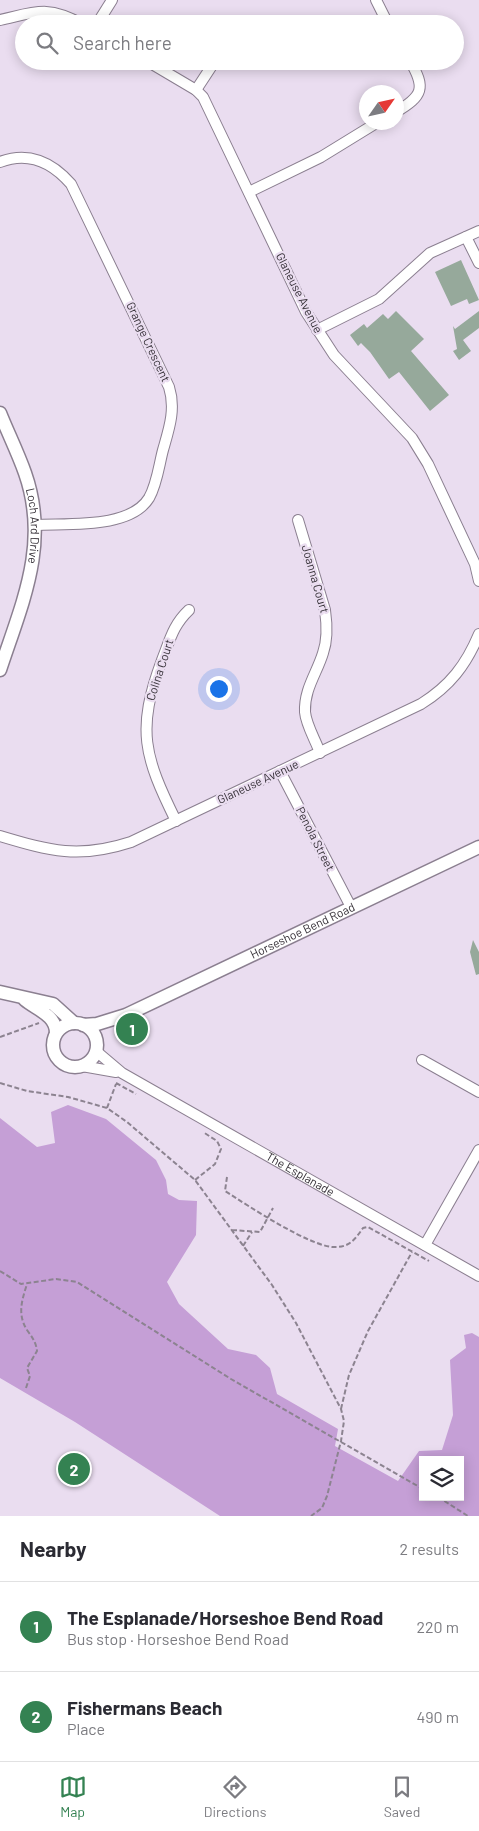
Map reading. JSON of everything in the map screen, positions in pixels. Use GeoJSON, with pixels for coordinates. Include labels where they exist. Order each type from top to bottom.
{"type":"FeatureCollection","features":[{"type":"Feature","properties":{"kind":"street"},"geometry":{"type":"LineString","coordinates":[[103,15],[112,0]]}},
{"type":"Feature","properties":{"kind":"street"},"geometry":{"type":"LineString","coordinates":[[376,0],[384,15]]}},
{"type":"Feature","properties":{"kind":"street"},"geometry":{"type":"LineString","coordinates":[[26,15],[47,11],[66,15]]}},
{"type":"Feature","properties":{"kind":"street"},"geometry":{"type":"LineString","coordinates":[[0,20],[15,17]]}},
{"type":"Feature","properties":{"kind":"street","name":"Glaneuse Avenue"},"geometry":{"type":"LineString","coordinates":[[162,70],[196,90],[208,106],[306,312],[334,355],[412,438],[428,464],[475,564],[479,581]]}},
{"type":"Feature","properties":{"kind":"street"},"geometry":{"type":"LineString","coordinates":[[196,90],[209,70]]}},
{"type":"Feature","properties":{"kind":"street"},"geometry":{"type":"LineString","coordinates":[[404,107],[409,104],[420,90],[421,81],[415,70]]}},
{"type":"Feature","properties":{"kind":"street"},"geometry":{"type":"LineString","coordinates":[[249,192],[321,157],[365,130]]}},
{"type":"Feature","properties":{"kind":"street","name":"Grange Crescent"},"geometry":{"type":"LineString","coordinates":[[0,162],[17,157],[32,158],[50,165],[71,184],[170,387],[172,402],[172,418],[154,486],[143,505],[122,518],[35,525]]}},
{"type":"Feature","properties":{"kind":"street"},"geometry":{"type":"LineString","coordinates":[[317,330],[379,299],[420,260],[479,231]]}},
{"type":"Feature","properties":{"kind":"street"},"geometry":{"type":"LineString","coordinates":[[466,237],[479,263]]}},
{"type":"Feature","properties":{"kind":"street","name":"Loch Ard Drive"},"geometry":{"type":"LineString","coordinates":[[0,670],[34,564],[35,525],[25,473],[2,422]]}},
{"type":"Feature","properties":{"kind":"street","name":"Joanna Court"},"geometry":{"type":"LineString","coordinates":[[298,520],[325,610],[327,625],[323,653],[308,687],[305,714],[320,752]]}},
{"type":"Feature","properties":{"kind":"street","name":"Colina Court"},"geometry":{"type":"LineString","coordinates":[[176,821],[150,764],[145,738],[147,711],[154,683],[176,622],[189,610]]}},
{"type":"Feature","properties":{"kind":"street","name":"Glaneuse Avenue"},"geometry":{"type":"LineString","coordinates":[[0,836],[58,852],[88,851],[131,842],[320,752],[438,693],[452,681],[463,666],[479,634]]}},
{"type":"Feature","properties":{"kind":"street","name":"Penola Street"},"geometry":{"type":"LineString","coordinates":[[280,771],[350,907]]}},
{"type":"Feature","properties":{"kind":"street","name":"Horseshoe Bend Road"},"geometry":{"type":"LineString","coordinates":[[78,1024],[97,1024],[126,1015],[479,847]]}},
{"type":"Feature","properties":{"kind":"street"},"geometry":{"type":"LineString","coordinates":[[0,992],[53,1004],[78,1024],[96,1045],[90,1061],[82,1066],[71,1067],[59,1060],[53,1046],[56,1027],[50,1017],[21,997]]}},
{"type":"Feature","properties":{"kind":"street","name":"Horseshoe Bend Road"},"geometry":{"type":"LineString","coordinates":[[96,1045],[126,1015]]}},
{"type":"Feature","properties":{"kind":"street"},"geometry":{"type":"LineString","coordinates":[[56,1033],[60,1028],[78,1024]]}},
{"type":"Feature","properties":{"kind":"street","name":"The Esplanade"},"geometry":{"type":"LineString","coordinates":[[96,1045],[122,1073],[479,1276]]}},
{"type":"Feature","properties":{"kind":"street"},"geometry":{"type":"LineString","coordinates":[[422,1060],[479,1092]]}},
{"type":"Feature","properties":{"kind":"street","name":"The Esplanade"},"geometry":{"type":"LineString","coordinates":[[82,1066],[122,1073]]}},
{"type":"Feature","properties":{"kind":"street"},"geometry":{"type":"LineString","coordinates":[[424,1245],[479,1150]]}},
{"type":"Feature","properties":{"kind":"path"},"geometry":{"type":"LineString","coordinates":[[0,1037],[50,1017]]}},
{"type":"Feature","properties":{"kind":"path"},"geometry":{"type":"LineString","coordinates":[[107,1108],[122,1073]]}},
{"type":"Feature","properties":{"kind":"path"},"geometry":{"type":"LineString","coordinates":[[0,1083],[26,1091],[68,1097],[107,1108],[127,1122],[195,1180],[272,1285],[296,1323],[341,1408],[344,1422],[327,1496],[322,1508],[311,1516]]}},
{"type":"Feature","properties":{"kind":"path"},"geometry":{"type":"LineString","coordinates":[[116,1084],[141,1097]]}},
{"type":"Feature","properties":{"kind":"path"},"geometry":{"type":"LineString","coordinates":[[195,1180],[216,1164],[220,1149],[217,1141],[197,1128]]}},
{"type":"Feature","properties":{"kind":"path"},"geometry":{"type":"LineString","coordinates":[[227,1177],[225,1191],[268,1219],[309,1238],[319,1246],[337,1248],[352,1243],[363,1228],[368,1227],[412,1252],[368,1331],[349,1374],[341,1408]]}},
{"type":"Feature","properties":{"kind":"path"},"geometry":{"type":"LineString","coordinates":[[232,1230],[252,1232],[262,1229],[273,1208]]}},
{"type":"Feature","properties":{"kind":"path"},"geometry":{"type":"LineString","coordinates":[[243,1246],[252,1232]]}},
{"type":"Feature","properties":{"kind":"path"},"geometry":{"type":"LineString","coordinates":[[0,1271],[18,1283],[27,1284],[56,1279],[77,1282],[231,1379],[419,1487]]}},
{"type":"Feature","properties":{"kind":"path"},"geometry":{"type":"LineString","coordinates":[[26,1388],[30,1376],[27,1368],[36,1351],[34,1338],[22,1317],[20,1307],[27,1284]]}},
{"type":"Feature","properties":{"kind":"path"},"geometry":{"type":"LineString","coordinates":[[444,1501],[468,1516]]}},
{"type":"Feature","properties":{"kind":"shaded area"},"geometry":{"type":"Polygon","coordinates":[[[68,1105],[106,1119],[156,1160],[166,1180],[168,1194],[179,1200],[197,1201],[196,1235],[167,1282],[179,1304],[228,1349],[256,1355],[270,1368],[277,1394],[338,1429],[335,1446],[398,1481],[419,1451],[442,1450],[453,1415],[450,1360],[466,1348],[464,1335],[472,1333],[479,1337],[479,1516],[220,1516],[75,1422],[0,1378],[0,1118],[37,1147],[55,1143],[51,1112],[68,1105]]]}},
{"type":"Feature","properties":{"kind":"building"},"geometry":{"type":"Polygon","coordinates":[[[461,260],[479,300],[469,304],[467,299],[451,306],[435,272],[461,260]]]}},
{"type":"Feature","properties":{"kind":"building"},"geometry":{"type":"Polygon","coordinates":[[[396,311],[424,339],[411,351],[449,395],[430,411],[399,372],[389,379],[370,352],[361,343],[358,346],[350,335],[364,324],[367,328],[383,314],[388,319],[396,311]]]}},
{"type":"Feature","properties":{"kind":"building"},"geometry":{"type":"Polygon","coordinates":[[[479,311],[479,328],[463,340],[471,351],[459,360],[453,351],[457,349],[453,326],[455,329],[479,311]]]}},
{"type":"Feature","properties":{"kind":"building"},"geometry":{"type":"Polygon","coordinates":[[[473,940],[479,952],[479,974],[476,975],[470,952],[473,940]]]}},
{"type":"Feature","properties":{"kind":"place","name":"The Esplanade/Horseshoe Bend Road"},"geometry":{"type":"Point","coordinates":[132,1029]}},
{"type":"Feature","properties":{"kind":"place","name":"Fishermans Beach"},"geometry":{"type":"Point","coordinates":[74,1469]}}]}
